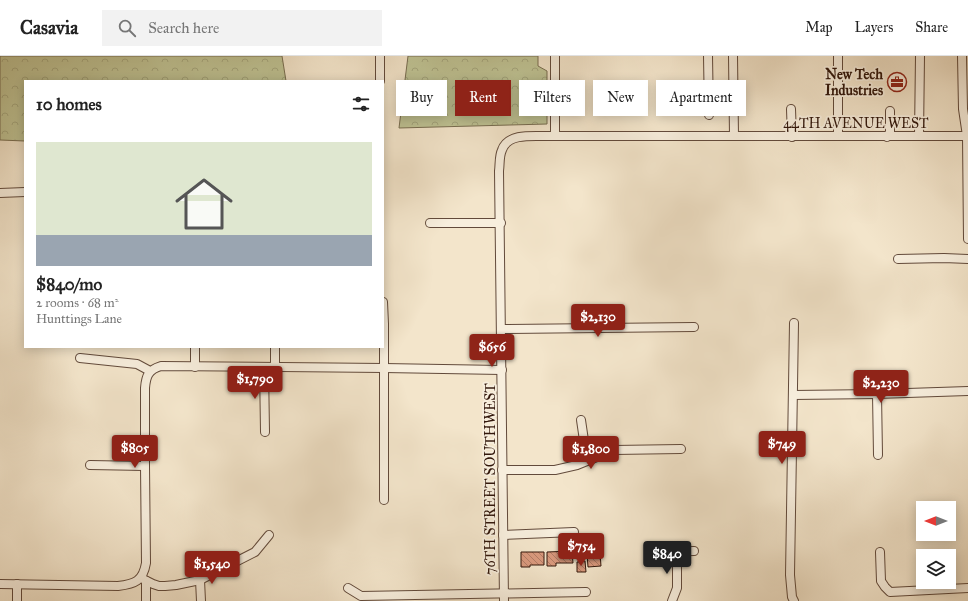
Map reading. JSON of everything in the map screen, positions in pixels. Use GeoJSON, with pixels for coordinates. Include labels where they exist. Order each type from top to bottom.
{"type":"FeatureCollection","features":[{"type":"Feature","properties":{"kind":"street"},"geometry":{"type":"LineString","coordinates":[[380,56],[380,80]]}},
{"type":"Feature","properties":{"kind":"street"},"geometry":{"type":"LineString","coordinates":[[555,56],[555,136]]}},
{"type":"Feature","properties":{"kind":"street"},"geometry":{"type":"LineString","coordinates":[[708,56],[708,80]]}},
{"type":"Feature","properties":{"kind":"street"},"geometry":{"type":"LineString","coordinates":[[733,56],[734,136]]}},
{"type":"Feature","properties":{"kind":"street"},"geometry":{"type":"LineString","coordinates":[[838,56],[838,136]]}},
{"type":"Feature","properties":{"kind":"street"},"geometry":{"type":"LineString","coordinates":[[919,136],[920,56]]}},
{"type":"Feature","properties":{"kind":"street"},"geometry":{"type":"LineString","coordinates":[[962,56],[963,109],[967,136],[968,239]]}},
{"type":"Feature","properties":{"kind":"street"},"geometry":{"type":"LineString","coordinates":[[791,109],[792,136]]}},
{"type":"Feature","properties":{"kind":"street"},"geometry":{"type":"LineString","coordinates":[[887,137],[890,132],[890,111]]}},
{"type":"Feature","properties":{"kind":"street","name":"44TH AVENUE WEST"},"geometry":{"type":"LineString","coordinates":[[506,142],[520,136],[967,136]]}},
{"type":"Feature","properties":{"kind":"street","name":"76TH STREET SOUTHWEST"},"geometry":{"type":"LineString","coordinates":[[504,597],[501,223],[499,171],[500,154],[506,142]]}},
{"type":"Feature","properties":{"kind":"street"},"geometry":{"type":"LineString","coordinates":[[0,193],[24,192]]}},
{"type":"Feature","properties":{"kind":"street"},"geometry":{"type":"LineString","coordinates":[[430,223],[501,223]]}},
{"type":"Feature","properties":{"kind":"street"},"geometry":{"type":"LineString","coordinates":[[898,259],[968,259]]}},
{"type":"Feature","properties":{"kind":"street"},"geometry":{"type":"LineString","coordinates":[[794,323],[790,575],[792,596],[794,601]]}},
{"type":"Feature","properties":{"kind":"street"},"geometry":{"type":"LineString","coordinates":[[384,324],[384,500]]}},
{"type":"Feature","properties":{"kind":"street"},"geometry":{"type":"LineString","coordinates":[[501,329],[694,327]]}},
{"type":"Feature","properties":{"kind":"street"},"geometry":{"type":"LineString","coordinates":[[195,348],[195,367]]}},
{"type":"Feature","properties":{"kind":"street"},"geometry":{"type":"LineString","coordinates":[[275,348],[275,368]]}},
{"type":"Feature","properties":{"kind":"street"},"geometry":{"type":"LineString","coordinates":[[80,358],[137,364],[150,371]]}},
{"type":"Feature","properties":{"kind":"street"},"geometry":{"type":"LineString","coordinates":[[146,601],[143,574],[146,563],[145,388],[146,377],[150,371],[161,366],[502,370]]}},
{"type":"Feature","properties":{"kind":"street"},"geometry":{"type":"LineString","coordinates":[[264,368],[265,432]]}},
{"type":"Feature","properties":{"kind":"street"},"geometry":{"type":"LineString","coordinates":[[793,395],[968,391]]}},
{"type":"Feature","properties":{"kind":"street"},"geometry":{"type":"LineString","coordinates":[[877,394],[878,454]]}},
{"type":"Feature","properties":{"kind":"street"},"geometry":{"type":"LineString","coordinates":[[581,420],[587,461]]}},
{"type":"Feature","properties":{"kind":"street"},"geometry":{"type":"LineString","coordinates":[[502,470],[555,470],[577,465],[614,450],[681,449]]}},
{"type":"Feature","properties":{"kind":"street"},"geometry":{"type":"LineString","coordinates":[[90,465],[145,466]]}},
{"type":"Feature","properties":{"kind":"street"},"geometry":{"type":"LineString","coordinates":[[503,535],[574,532]]}},
{"type":"Feature","properties":{"kind":"street"},"geometry":{"type":"LineString","coordinates":[[0,584],[118,586],[130,585],[144,580],[159,586],[176,585],[200,580],[255,552],[269,535]]}},
{"type":"Feature","properties":{"kind":"street"},"geometry":{"type":"LineString","coordinates":[[661,552],[694,551]]}},
{"type":"Feature","properties":{"kind":"street"},"geometry":{"type":"LineString","coordinates":[[672,601],[677,588],[677,552]]}},
{"type":"Feature","properties":{"kind":"street"},"geometry":{"type":"LineString","coordinates":[[880,552],[881,581],[890,592],[968,588]]}},
{"type":"Feature","properties":{"kind":"street"},"geometry":{"type":"LineString","coordinates":[[200,580],[201,601]]}},
{"type":"Feature","properties":{"kind":"street"},"geometry":{"type":"LineString","coordinates":[[17,584],[17,601]]}},
{"type":"Feature","properties":{"kind":"street"},"geometry":{"type":"LineString","coordinates":[[348,588],[361,596],[504,597],[586,592]]}},
{"type":"Feature","properties":{"kind":"green space"},"geometry":{"type":"Polygon","coordinates":[[[0,56],[282,56],[286,80],[24,80],[24,141],[0,140],[0,56]]]}},
{"type":"Feature","properties":{"kind":"green space"},"geometry":{"type":"Polygon","coordinates":[[[408,56],[538,56],[538,66],[547,71],[547,80],[519,80],[519,116],[547,116],[547,124],[399,128],[400,116],[447,116],[447,80],[405,80],[408,56]]]}},
{"type":"Feature","properties":{"kind":"building"},"geometry":{"type":"Polygon","coordinates":[[[572,551],[573,563],[556,563],[556,566],[547,566],[547,552],[572,551]]]}},
{"type":"Feature","properties":{"kind":"building"},"geometry":{"type":"Polygon","coordinates":[[[521,552],[544,552],[544,565],[530,565],[530,567],[521,567],[521,552]]]}},
{"type":"Feature","properties":{"kind":"building"},"geometry":{"type":"Polygon","coordinates":[[[600,553],[601,566],[588,567],[587,554],[600,553]]]}},
{"type":"Feature","properties":{"kind":"building"},"geometry":{"type":"Polygon","coordinates":[[[585,561],[586,572],[577,572],[577,562],[585,561]]]}},
{"type":"Feature","properties":{"kind":"place","name":"New Tech Industries"},"geometry":{"type":"Point","coordinates":[897,82]}}]}
